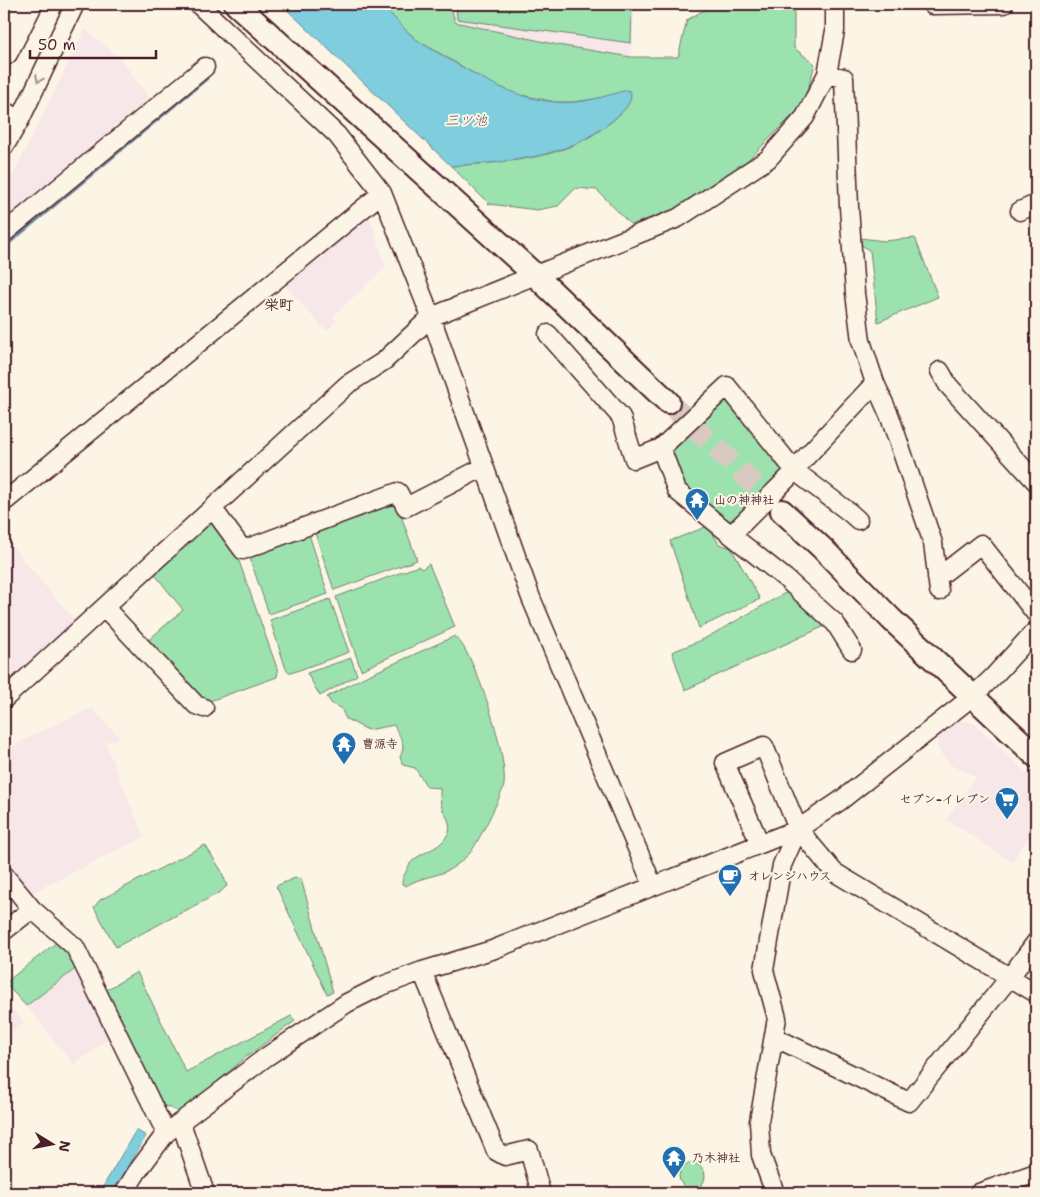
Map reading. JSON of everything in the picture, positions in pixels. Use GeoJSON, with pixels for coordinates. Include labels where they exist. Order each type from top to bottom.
{"type":"FeatureCollection","features":[{"type":"Feature","properties":{"kind":"highway"},"geometry":{"type":"LineString","coordinates":[[4,51],[28,4]]}},
{"type":"Feature","properties":{"kind":"street"},"geometry":{"type":"LineString","coordinates":[[4,147],[20,120],[75,4]]}},
{"type":"Feature","properties":{"kind":"street"},"geometry":{"type":"LineString","coordinates":[[198,4],[337,135],[382,193],[431,317],[531,598],[653,886]]}},
{"type":"Feature","properties":{"kind":"street"},"geometry":{"type":"LineString","coordinates":[[236,4],[536,276],[668,402]]}},
{"type":"Feature","properties":{"kind":"street"},"geometry":{"type":"LineString","coordinates":[[4,699],[213,510],[348,384],[384,360],[431,317],[678,218],[768,159],[805,117],[827,74],[835,31],[836,4]]}},
{"type":"Feature","properties":{"kind":"street"},"geometry":{"type":"LineString","coordinates":[[932,4],[1004,4]]}},
{"type":"Feature","properties":{"kind":"street"},"geometry":{"type":"LineString","coordinates":[[4,233],[205,67]]}},
{"type":"Feature","properties":{"kind":"street"},"geometry":{"type":"LineString","coordinates":[[827,74],[844,78],[849,207],[855,293],[861,341],[875,383],[890,417],[933,544],[938,585],[982,544],[1036,614]]}},
{"type":"Feature","properties":{"kind":"street"},"geometry":{"type":"LineString","coordinates":[[4,111],[20,120]]}},
{"type":"Feature","properties":{"kind":"street"},"geometry":{"type":"LineString","coordinates":[[4,502],[382,193]]}},
{"type":"Feature","properties":{"kind":"street"},"geometry":{"type":"LineString","coordinates":[[548,334],[621,417],[634,459],[661,448],[727,386],[795,472],[850,512],[858,520]]}},
{"type":"Feature","properties":{"kind":"street"},"geometry":{"type":"LineString","coordinates":[[940,371],[948,385],[1036,482]]}},
{"type":"Feature","properties":{"kind":"street"},"geometry":{"type":"LineString","coordinates":[[731,535],[795,472],[804,459],[875,383]]}},
{"type":"Feature","properties":{"kind":"street"},"geometry":{"type":"LineString","coordinates":[[661,448],[677,491],[785,578],[835,623],[852,650]]}},
{"type":"Feature","properties":{"kind":"street"},"geometry":{"type":"LineString","coordinates":[[213,510],[243,550],[398,492],[406,508],[484,467]]}},
{"type":"Feature","properties":{"kind":"street"},"geometry":{"type":"LineString","coordinates":[[782,511],[822,548],[891,620],[1036,756]]}},
{"type":"Feature","properties":{"kind":"street"},"geometry":{"type":"LineString","coordinates":[[105,608],[196,705],[204,708]]}},
{"type":"Feature","properties":{"kind":"street"},"geometry":{"type":"LineString","coordinates":[[124,1193],[137,1172],[174,1128],[266,1057],[347,1003],[379,987],[422,971],[492,950],[798,829],[840,801],[973,696],[1034,637]]}},
{"type":"Feature","properties":{"kind":"street"},"geometry":{"type":"LineString","coordinates":[[760,844],[725,762],[764,746],[798,829],[834,872],[1036,993]]}},
{"type":"Feature","properties":{"kind":"street"},"geometry":{"type":"LineString","coordinates":[[775,1193],[761,1155],[759,1121],[777,1018],[764,970],[782,865],[798,829]]}},
{"type":"Feature","properties":{"kind":"street"},"geometry":{"type":"LineString","coordinates":[[4,875],[32,909],[75,947],[174,1128],[206,1193]]}},
{"type":"Feature","properties":{"kind":"street"},"geometry":{"type":"LineString","coordinates":[[4,931],[32,909]]}},
{"type":"Feature","properties":{"kind":"street"},"geometry":{"type":"LineString","coordinates":[[774,1037],[909,1102],[1036,942]]}},
{"type":"Feature","properties":{"kind":"street"},"geometry":{"type":"LineString","coordinates":[[422,971],[496,1152],[505,1156],[529,1150],[541,1193]]}},
{"type":"Feature","properties":{"kind":"street"},"geometry":{"type":"LineString","coordinates":[[978,1193],[1036,1173]]}},
{"type":"Feature","properties":{"kind":"shaded area"},"geometry":{"type":"Polygon","coordinates":[[[450,4],[635,4],[631,57],[558,45],[455,22],[450,4]]]}},
{"type":"Feature","properties":{"kind":"shaded area"},"geometry":{"type":"Polygon","coordinates":[[[85,29],[120,58],[149,98],[4,225],[4,193],[85,29]]]}},
{"type":"Feature","properties":{"kind":"shaded area"},"geometry":{"type":"Polygon","coordinates":[[[369,216],[386,267],[333,316],[337,321],[326,331],[281,281],[369,216]]]}},
{"type":"Feature","properties":{"kind":"shaded area"},"geometry":{"type":"Polygon","coordinates":[[[4,537],[77,623],[4,692],[4,537]]]}},
{"type":"Feature","properties":{"kind":"shaded area"},"geometry":{"type":"Polygon","coordinates":[[[92,708],[120,738],[105,743],[144,837],[30,894],[4,861],[4,752],[34,734],[92,708]]]}},
{"type":"Feature","properties":{"kind":"shaded area"},"geometry":{"type":"Polygon","coordinates":[[[959,721],[972,722],[1036,781],[1036,826],[1012,862],[946,819],[976,777],[952,766],[937,749],[937,736],[959,721]]]}},
{"type":"Feature","properties":{"kind":"shaded area"},"geometry":{"type":"Polygon","coordinates":[[[78,967],[112,1036],[74,1065],[26,1006],[78,967]]]}},
{"type":"Feature","properties":{"kind":"shaded area"},"geometry":{"type":"Polygon","coordinates":[[[4,1000],[24,1022],[4,1039],[4,1000]]]}},
{"type":"Feature","properties":{"kind":"green space"},"geometry":{"type":"Polygon","coordinates":[[[382,4],[450,4],[455,22],[558,45],[631,57],[678,57],[687,20],[711,6],[711,4],[794,4],[794,48],[815,64],[808,89],[799,109],[731,177],[676,209],[631,225],[597,190],[576,188],[558,206],[537,210],[489,204],[451,166],[532,158],[572,146],[590,137],[615,119],[631,97],[556,102],[516,94],[490,83],[417,40],[396,21],[382,4]]]}},
{"type":"Feature","properties":{"kind":"green space"},"geometry":{"type":"Polygon","coordinates":[[[456,4],[632,4],[631,43],[457,19],[456,4]]]}},
{"type":"Feature","properties":{"kind":"green space"},"geometry":{"type":"Polygon","coordinates":[[[861,238],[884,241],[915,238],[938,297],[878,322],[870,251],[860,244],[861,238]]]}},
{"type":"Feature","properties":{"kind":"green space"},"geometry":{"type":"Polygon","coordinates":[[[721,399],[731,400],[783,467],[783,473],[734,522],[725,523],[683,487],[671,450],[721,399]]]}},
{"type":"Feature","properties":{"kind":"green space"},"geometry":{"type":"Polygon","coordinates":[[[395,499],[417,560],[334,590],[314,530],[395,499]]]}},
{"type":"Feature","properties":{"kind":"green space"},"geometry":{"type":"Polygon","coordinates":[[[207,520],[212,521],[234,547],[278,671],[277,677],[207,702],[198,701],[145,643],[183,610],[153,572],[207,520]]]}},
{"type":"Feature","properties":{"kind":"green space"},"geometry":{"type":"Polygon","coordinates":[[[708,526],[719,544],[731,548],[760,599],[699,628],[670,541],[708,526]]]}},
{"type":"Feature","properties":{"kind":"green space"},"geometry":{"type":"Polygon","coordinates":[[[308,531],[328,594],[269,614],[248,553],[308,531]]]}},
{"type":"Feature","properties":{"kind":"green space"},"geometry":{"type":"Polygon","coordinates":[[[429,564],[455,627],[361,670],[336,597],[418,566],[422,569],[429,564]]]}},
{"type":"Feature","properties":{"kind":"green space"},"geometry":{"type":"Polygon","coordinates":[[[787,592],[827,625],[685,690],[672,652],[704,639],[787,592]]]}},
{"type":"Feature","properties":{"kind":"green space"},"geometry":{"type":"Polygon","coordinates":[[[330,599],[349,652],[291,673],[286,669],[270,620],[330,599]]]}},
{"type":"Feature","properties":{"kind":"green space"},"geometry":{"type":"Polygon","coordinates":[[[455,636],[472,663],[489,707],[501,752],[504,785],[470,853],[449,870],[406,886],[402,884],[402,880],[410,863],[439,845],[448,834],[450,827],[441,806],[440,788],[427,787],[415,768],[403,765],[400,757],[403,744],[394,725],[368,730],[346,719],[341,708],[332,704],[327,697],[362,678],[455,636]]]}},
{"type":"Feature","properties":{"kind":"green space"},"geometry":{"type":"Polygon","coordinates":[[[351,658],[357,675],[320,696],[307,673],[351,658]]]}},
{"type":"Feature","properties":{"kind":"green space"},"geometry":{"type":"Polygon","coordinates":[[[205,845],[221,870],[227,886],[219,893],[116,947],[94,907],[100,900],[205,845]]]}},
{"type":"Feature","properties":{"kind":"green space"},"geometry":{"type":"Polygon","coordinates":[[[295,878],[301,879],[333,992],[327,994],[276,886],[295,878]]]}},
{"type":"Feature","properties":{"kind":"green space"},"geometry":{"type":"Polygon","coordinates":[[[57,942],[71,954],[78,967],[26,1006],[5,983],[57,942]]]}},
{"type":"Feature","properties":{"kind":"green space"},"geometry":{"type":"Polygon","coordinates":[[[137,972],[186,1072],[291,1016],[295,1021],[246,1057],[181,1113],[163,1105],[106,990],[137,972]]]}},
{"type":"Feature","properties":{"kind":"green space"},"geometry":{"type":"Polygon","coordinates":[[[692,1163],[701,1167],[705,1176],[701,1185],[692,1189],[683,1185],[679,1176],[683,1167],[692,1163]]]}},
{"type":"Feature","properties":{"kind":"water","name":"三ツ池"},"geometry":{"type":"Polygon","coordinates":[[[281,4],[382,4],[421,43],[500,87],[527,97],[565,103],[592,99],[627,90],[631,92],[630,100],[620,114],[595,133],[556,151],[516,160],[451,166],[281,4]]]}},
{"type":"Feature","properties":{"kind":"water"},"geometry":{"type":"Polygon","coordinates":[[[136,1130],[146,1136],[113,1193],[106,1193],[101,1190],[136,1130]]]}},
{"type":"Feature","properties":{"kind":"waterway"},"geometry":{"type":"LineString","coordinates":[[4,246],[206,78]]}},
{"type":"Feature","properties":{"kind":"tunnel"},"geometry":{"type":"LineString","coordinates":[[668,402],[782,511]]}},
{"type":"Feature","properties":{"kind":"place","name":"山の神神社"},"geometry":{"type":"Point","coordinates":[697,521]}},
{"type":"Feature","properties":{"kind":"place","name":"曹源寺"},"geometry":{"type":"Point","coordinates":[344,765]}},
{"type":"Feature","properties":{"kind":"place","name":"セブン-イレブン"},"geometry":{"type":"Point","coordinates":[1007,820]}},
{"type":"Feature","properties":{"kind":"place","name":"オレンジハウス"},"geometry":{"type":"Point","coordinates":[730,897]}},
{"type":"Feature","properties":{"kind":"place","name":"乃木神社"},"geometry":{"type":"Point","coordinates":[674,1179]}},
{"type":"Feature","properties":{"kind":"district","name":"栄町"},"geometry":{"type":"Point","coordinates":[279,305]}}]}
